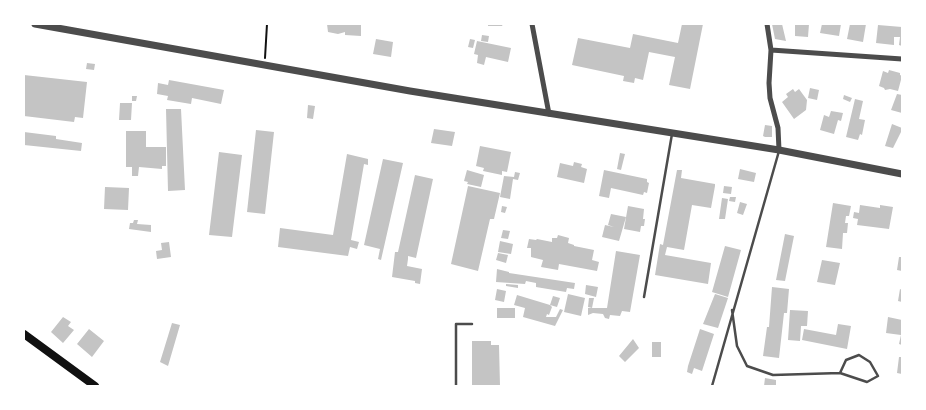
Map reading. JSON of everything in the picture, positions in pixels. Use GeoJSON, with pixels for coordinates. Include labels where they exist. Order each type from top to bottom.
{"type":"FeatureCollection","features":[{"type":"Feature","properties":{"kind":"main road"},"geometry":{"type":"LineString","coordinates":[[24,334],[94,386]]}},
{"type":"Feature","properties":{"kind":"street"},"geometry":{"type":"LineString","coordinates":[[35,24],[549,114],[779,150],[902,174]]}},
{"type":"Feature","properties":{"kind":"street"},"geometry":{"type":"LineString","coordinates":[[532,24],[549,114]]}},
{"type":"Feature","properties":{"kind":"street"},"geometry":{"type":"LineString","coordinates":[[767,24],[771,50],[770,98],[778,128],[779,150]]}},
{"type":"Feature","properties":{"kind":"street"},"geometry":{"type":"LineString","coordinates":[[771,50],[902,59]]}},
{"type":"Feature","properties":{"kind":"lane"},"geometry":{"type":"LineString","coordinates":[[644,297],[672,133]]}},
{"type":"Feature","properties":{"kind":"lane"},"geometry":{"type":"LineString","coordinates":[[712,386],[732,310],[779,150]]}},
{"type":"Feature","properties":{"kind":"lane"},"geometry":{"type":"LineString","coordinates":[[732,310],[737,346],[747,366],[773,374],[840,373],[867,382],[878,376],[870,362],[859,354],[846,360],[840,373]]}},
{"type":"Feature","properties":{"kind":"lane"},"geometry":{"type":"LineString","coordinates":[[456,386],[456,324],[472,324]]}},
{"type":"Feature","properties":{"kind":"path"},"geometry":{"type":"LineString","coordinates":[[264,65],[267,24]]}},
{"type":"Feature","properties":{"kind":"building"},"geometry":{"type":"Polygon","coordinates":[[[327,24],[361,24],[361,36],[345,35],[345,32],[338,34],[328,32],[327,24]]]}},
{"type":"Feature","properties":{"kind":"building"},"geometry":{"type":"Polygon","coordinates":[[[488,24],[503,24],[502,26],[488,26],[488,24]]]}},
{"type":"Feature","properties":{"kind":"building"},"geometry":{"type":"Polygon","coordinates":[[[682,24],[703,24],[690,89],[669,85],[675,57],[649,52],[643,80],[635,78],[634,83],[623,81],[624,76],[572,65],[578,38],[630,48],[633,34],[678,43],[682,24]]]}},
{"type":"Feature","properties":{"kind":"building"},"geometry":{"type":"Polygon","coordinates":[[[772,24],[782,24],[786,41],[775,39],[772,24]]]}},
{"type":"Feature","properties":{"kind":"building"},"geometry":{"type":"Polygon","coordinates":[[[795,24],[809,24],[808,37],[795,36],[795,24]]]}},
{"type":"Feature","properties":{"kind":"building"},"geometry":{"type":"Polygon","coordinates":[[[822,24],[841,24],[839,36],[820,33],[822,24]]]}},
{"type":"Feature","properties":{"kind":"building"},"geometry":{"type":"Polygon","coordinates":[[[850,24],[866,24],[863,42],[847,39],[850,24]]]}},
{"type":"Feature","properties":{"kind":"building"},"geometry":{"type":"Polygon","coordinates":[[[878,25],[902,27],[902,46],[899,45],[900,37],[894,37],[894,45],[876,43],[878,25]]]}},
{"type":"Feature","properties":{"kind":"building"},"geometry":{"type":"Polygon","coordinates":[[[482,35],[489,36],[488,42],[481,41],[482,35]]]}},
{"type":"Feature","properties":{"kind":"building"},"geometry":{"type":"Polygon","coordinates":[[[376,39],[393,42],[391,57],[373,54],[376,39]]]}},
{"type":"Feature","properties":{"kind":"building"},"geometry":{"type":"Polygon","coordinates":[[[470,39],[475,40],[473,48],[468,47],[470,39]]]}},
{"type":"Feature","properties":{"kind":"building"},"geometry":{"type":"Polygon","coordinates":[[[477,41],[511,48],[508,62],[486,57],[484,65],[477,63],[478,55],[474,54],[477,41]]]}},
{"type":"Feature","properties":{"kind":"building"},"geometry":{"type":"Polygon","coordinates":[[[87,63],[95,64],[94,70],[86,69],[87,63]]]}},
{"type":"Feature","properties":{"kind":"building"},"geometry":{"type":"Polygon","coordinates":[[[889,70],[900,73],[902,76],[898,91],[885,90],[879,86],[883,71],[888,73],[889,70]]]}},
{"type":"Feature","properties":{"kind":"building"},"geometry":{"type":"Polygon","coordinates":[[[24,75],[87,82],[83,118],[75,117],[74,122],[24,116],[24,75]]]}},
{"type":"Feature","properties":{"kind":"building"},"geometry":{"type":"Polygon","coordinates":[[[169,80],[224,90],[221,104],[192,98],[191,104],[167,100],[168,96],[157,94],[158,83],[168,85],[169,80]]]}},
{"type":"Feature","properties":{"kind":"building"},"geometry":{"type":"Polygon","coordinates":[[[810,88],[819,90],[817,100],[808,98],[810,88]]]}},
{"type":"Feature","properties":{"kind":"building"},"geometry":{"type":"Polygon","coordinates":[[[793,89],[795,92],[799,89],[807,100],[806,110],[794,119],[782,102],[788,97],[786,94],[793,89]]]}},
{"type":"Feature","properties":{"kind":"building"},"geometry":{"type":"Polygon","coordinates":[[[897,94],[902,95],[902,113],[891,110],[897,94]]]}},
{"type":"Feature","properties":{"kind":"building"},"geometry":{"type":"Polygon","coordinates":[[[844,95],[852,98],[850,102],[843,99],[844,95]]]}},
{"type":"Feature","properties":{"kind":"building"},"geometry":{"type":"Polygon","coordinates":[[[132,96],[137,96],[136,101],[132,101],[132,96]]]}},
{"type":"Feature","properties":{"kind":"building"},"geometry":{"type":"Polygon","coordinates":[[[855,99],[863,101],[859,119],[865,120],[862,135],[860,134],[858,140],[846,137],[855,99]]]}},
{"type":"Feature","properties":{"kind":"building"},"geometry":{"type":"Polygon","coordinates":[[[120,103],[132,103],[131,120],[119,120],[120,103]]]}},
{"type":"Feature","properties":{"kind":"building"},"geometry":{"type":"Polygon","coordinates":[[[308,105],[315,106],[313,119],[307,118],[308,105]]]}},
{"type":"Feature","properties":{"kind":"building"},"geometry":{"type":"Polygon","coordinates":[[[166,109],[181,109],[185,190],[168,191],[166,109]]]}},
{"type":"Feature","properties":{"kind":"building"},"geometry":{"type":"Polygon","coordinates":[[[831,111],[843,113],[841,121],[838,120],[834,134],[820,130],[824,115],[829,117],[831,111]]]}},
{"type":"Feature","properties":{"kind":"building"},"geometry":{"type":"Polygon","coordinates":[[[892,124],[902,128],[902,132],[893,148],[885,146],[892,124]]]}},
{"type":"Feature","properties":{"kind":"building"},"geometry":{"type":"Polygon","coordinates":[[[765,125],[772,126],[772,137],[763,136],[765,125]]]}},
{"type":"Feature","properties":{"kind":"building"},"geometry":{"type":"Polygon","coordinates":[[[434,129],[455,132],[452,146],[431,143],[434,129]]]}},
{"type":"Feature","properties":{"kind":"building"},"geometry":{"type":"Polygon","coordinates":[[[256,130],[274,132],[265,214],[247,212],[256,130]]]}},
{"type":"Feature","properties":{"kind":"building"},"geometry":{"type":"Polygon","coordinates":[[[126,131],[146,131],[146,147],[166,147],[166,166],[162,166],[162,169],[139,167],[138,176],[132,176],[132,167],[126,167],[126,131]]]}},
{"type":"Feature","properties":{"kind":"building"},"geometry":{"type":"Polygon","coordinates":[[[24,132],[56,136],[56,139],[82,143],[81,151],[24,145],[24,132]]]}},
{"type":"Feature","properties":{"kind":"building"},"geometry":{"type":"Polygon","coordinates":[[[480,146],[511,152],[507,172],[502,171],[502,175],[483,171],[484,168],[476,166],[480,146]]]}},
{"type":"Feature","properties":{"kind":"building"},"geometry":{"type":"Polygon","coordinates":[[[219,152],[242,155],[232,237],[209,235],[219,152]]]}},
{"type":"Feature","properties":{"kind":"building"},"geometry":{"type":"Polygon","coordinates":[[[620,153],[625,154],[621,170],[617,169],[620,153]]]}},
{"type":"Feature","properties":{"kind":"building"},"geometry":{"type":"Polygon","coordinates":[[[347,154],[368,159],[368,165],[364,164],[351,240],[359,242],[357,249],[350,247],[348,256],[278,247],[280,228],[333,235],[347,154]]]}},
{"type":"Feature","properties":{"kind":"building"},"geometry":{"type":"Polygon","coordinates":[[[383,159],[403,163],[381,260],[378,259],[380,249],[364,245],[383,159]]]}},
{"type":"Feature","properties":{"kind":"building"},"geometry":{"type":"Polygon","coordinates":[[[574,162],[582,164],[581,167],[587,169],[584,183],[557,177],[560,163],[573,166],[574,162]]]}},
{"type":"Feature","properties":{"kind":"building"},"geometry":{"type":"Polygon","coordinates":[[[740,169],[756,173],[754,182],[738,179],[740,169]]]}},
{"type":"Feature","properties":{"kind":"building"},"geometry":{"type":"Polygon","coordinates":[[[467,170],[484,175],[481,187],[467,184],[468,182],[464,181],[467,170]]]}},
{"type":"Feature","properties":{"kind":"building"},"geometry":{"type":"Polygon","coordinates":[[[604,170],[647,179],[649,183],[647,193],[644,192],[643,195],[611,188],[609,198],[599,196],[604,170]]]}},
{"type":"Feature","properties":{"kind":"building"},"geometry":{"type":"Polygon","coordinates":[[[677,170],[682,170],[681,178],[715,184],[715,186],[711,208],[692,205],[684,250],[667,247],[665,255],[711,263],[708,284],[655,275],[660,244],[663,245],[677,170]]]}},
{"type":"Feature","properties":{"kind":"building"},"geometry":{"type":"Polygon","coordinates":[[[515,172],[520,173],[518,180],[513,179],[510,199],[500,197],[504,176],[514,177],[515,172]]]}},
{"type":"Feature","properties":{"kind":"building"},"geometry":{"type":"Polygon","coordinates":[[[415,175],[433,179],[416,258],[408,256],[407,266],[422,269],[420,284],[415,283],[415,281],[392,277],[395,252],[398,252],[415,175]]]}},
{"type":"Feature","properties":{"kind":"building"},"geometry":{"type":"Polygon","coordinates":[[[468,186],[500,193],[494,219],[490,219],[478,271],[451,264],[468,186]]]}},
{"type":"Feature","properties":{"kind":"building"},"geometry":{"type":"Polygon","coordinates":[[[724,186],[732,187],[731,194],[723,193],[724,186]]]}},
{"type":"Feature","properties":{"kind":"building"},"geometry":{"type":"Polygon","coordinates":[[[105,187],[129,188],[128,210],[104,209],[105,187]]]}},
{"type":"Feature","properties":{"kind":"building"},"geometry":{"type":"Polygon","coordinates":[[[730,197],[736,197],[735,202],[729,201],[730,197]]]}},
{"type":"Feature","properties":{"kind":"building"},"geometry":{"type":"Polygon","coordinates":[[[722,198],[728,199],[725,219],[719,219],[722,198]]]}},
{"type":"Feature","properties":{"kind":"building"},"geometry":{"type":"Polygon","coordinates":[[[740,202],[747,204],[743,215],[737,213],[740,202]]]}},
{"type":"Feature","properties":{"kind":"building"},"geometry":{"type":"Polygon","coordinates":[[[833,203],[851,206],[849,216],[846,216],[845,223],[848,223],[847,233],[843,233],[842,249],[826,247],[833,203]]]}},
{"type":"Feature","properties":{"kind":"building"},"geometry":{"type":"Polygon","coordinates":[[[860,205],[880,208],[880,205],[893,207],[889,229],[857,225],[858,219],[853,218],[854,212],[859,213],[860,205]]]}},
{"type":"Feature","properties":{"kind":"building"},"geometry":{"type":"Polygon","coordinates":[[[502,206],[507,207],[505,213],[501,212],[502,206]]]}},
{"type":"Feature","properties":{"kind":"building"},"geometry":{"type":"Polygon","coordinates":[[[628,206],[644,209],[644,226],[641,226],[640,232],[624,229],[628,206]]]}},
{"type":"Feature","properties":{"kind":"building"},"geometry":{"type":"Polygon","coordinates":[[[611,214],[626,217],[619,241],[602,237],[605,225],[614,227],[608,225],[611,214]]]}},
{"type":"Feature","properties":{"kind":"building"},"geometry":{"type":"Polygon","coordinates":[[[134,220],[138,220],[137,224],[151,225],[151,232],[129,229],[130,223],[133,223],[134,220]]]}},
{"type":"Feature","properties":{"kind":"building"},"geometry":{"type":"Polygon","coordinates":[[[503,230],[510,231],[508,239],[501,238],[503,230]]]}},
{"type":"Feature","properties":{"kind":"building"},"geometry":{"type":"Polygon","coordinates":[[[785,234],[794,236],[785,281],[776,280],[785,234]]]}},
{"type":"Feature","properties":{"kind":"building"},"geometry":{"type":"Polygon","coordinates":[[[558,235],[569,238],[568,243],[574,246],[594,250],[592,260],[599,262],[597,271],[559,264],[558,270],[541,267],[543,260],[531,257],[531,248],[527,248],[529,239],[552,242],[552,238],[557,238],[558,235]]]}},
{"type":"Feature","properties":{"kind":"building"},"geometry":{"type":"Polygon","coordinates":[[[500,241],[513,244],[511,254],[498,252],[500,241]]]}},
{"type":"Feature","properties":{"kind":"building"},"geometry":{"type":"Polygon","coordinates":[[[169,242],[171,257],[157,259],[156,251],[162,250],[161,243],[169,242]]]}},
{"type":"Feature","properties":{"kind":"building"},"geometry":{"type":"Polygon","coordinates":[[[725,246],[741,250],[728,297],[712,292],[725,246]]]}},
{"type":"Feature","properties":{"kind":"building"},"geometry":{"type":"Polygon","coordinates":[[[616,251],[640,255],[630,312],[622,311],[620,316],[610,315],[609,319],[605,318],[603,314],[593,313],[588,315],[588,308],[607,308],[616,251]]]}},
{"type":"Feature","properties":{"kind":"building"},"geometry":{"type":"Polygon","coordinates":[[[498,253],[508,255],[506,263],[496,260],[498,253]]]}},
{"type":"Feature","properties":{"kind":"building"},"geometry":{"type":"Polygon","coordinates":[[[899,257],[902,257],[902,271],[897,270],[899,257]]]}},
{"type":"Feature","properties":{"kind":"building"},"geometry":{"type":"Polygon","coordinates":[[[822,260],[840,263],[835,285],[817,282],[822,260]]]}},
{"type":"Feature","properties":{"kind":"building"},"geometry":{"type":"Polygon","coordinates":[[[497,269],[509,273],[575,283],[574,289],[567,288],[566,292],[536,287],[536,283],[526,281],[525,284],[496,282],[497,269]]]}},
{"type":"Feature","properties":{"kind":"building"},"geometry":{"type":"Polygon","coordinates":[[[506,284],[518,285],[518,288],[506,286],[506,284]]]}},
{"type":"Feature","properties":{"kind":"building"},"geometry":{"type":"Polygon","coordinates":[[[586,285],[598,287],[596,297],[585,294],[586,285]]]}},
{"type":"Feature","properties":{"kind":"building"},"geometry":{"type":"Polygon","coordinates":[[[772,287],[789,289],[787,313],[784,313],[779,358],[763,356],[767,327],[769,327],[772,287]]]}},
{"type":"Feature","properties":{"kind":"building"},"geometry":{"type":"Polygon","coordinates":[[[497,289],[506,291],[504,302],[495,300],[497,289]]]}},
{"type":"Feature","properties":{"kind":"building"},"geometry":{"type":"Polygon","coordinates":[[[900,289],[902,290],[902,302],[898,301],[900,289]]]}},
{"type":"Feature","properties":{"kind":"building"},"geometry":{"type":"Polygon","coordinates":[[[568,294],[585,298],[581,316],[564,312],[568,294]]]}},
{"type":"Feature","properties":{"kind":"building"},"geometry":{"type":"Polygon","coordinates":[[[715,294],[728,298],[718,328],[703,324],[715,294]]]}},
{"type":"Feature","properties":{"kind":"building"},"geometry":{"type":"Polygon","coordinates":[[[517,295],[550,305],[552,307],[549,315],[547,314],[546,317],[556,317],[560,309],[563,310],[555,326],[523,317],[525,308],[514,305],[517,295]]]}},
{"type":"Feature","properties":{"kind":"building"},"geometry":{"type":"Polygon","coordinates":[[[553,296],[560,298],[557,307],[550,305],[553,296]]]}},
{"type":"Feature","properties":{"kind":"building"},"geometry":{"type":"Polygon","coordinates":[[[589,298],[594,298],[592,308],[588,307],[589,298]]]}},
{"type":"Feature","properties":{"kind":"building"},"geometry":{"type":"Polygon","coordinates":[[[497,308],[515,308],[515,318],[497,318],[497,308]]]}},
{"type":"Feature","properties":{"kind":"building"},"geometry":{"type":"Polygon","coordinates":[[[790,310],[808,311],[807,326],[801,326],[800,341],[788,340],[790,310]]]}},
{"type":"Feature","properties":{"kind":"building"},"geometry":{"type":"Polygon","coordinates":[[[63,317],[71,322],[68,326],[74,330],[63,343],[51,332],[63,317]]]}},
{"type":"Feature","properties":{"kind":"building"},"geometry":{"type":"Polygon","coordinates":[[[888,317],[902,320],[902,345],[899,344],[901,335],[886,333],[888,317]]]}},
{"type":"Feature","properties":{"kind":"building"},"geometry":{"type":"Polygon","coordinates":[[[172,323],[180,325],[168,366],[160,362],[172,323]]]}},
{"type":"Feature","properties":{"kind":"building"},"geometry":{"type":"Polygon","coordinates":[[[838,324],[851,326],[847,349],[802,340],[804,329],[836,335],[838,324]]]}},
{"type":"Feature","properties":{"kind":"building"},"geometry":{"type":"Polygon","coordinates":[[[89,329],[104,341],[92,357],[77,344],[89,329]]]}},
{"type":"Feature","properties":{"kind":"building"},"geometry":{"type":"Polygon","coordinates":[[[700,329],[714,334],[702,371],[694,368],[692,374],[687,372],[688,366],[700,329]]]}},
{"type":"Feature","properties":{"kind":"building"},"geometry":{"type":"Polygon","coordinates":[[[633,339],[639,348],[625,362],[619,356],[633,339]]]}},
{"type":"Feature","properties":{"kind":"building"},"geometry":{"type":"Polygon","coordinates":[[[472,341],[491,341],[491,345],[499,345],[500,386],[472,386],[472,341]]]}},
{"type":"Feature","properties":{"kind":"building"},"geometry":{"type":"Polygon","coordinates":[[[652,342],[661,342],[661,357],[652,357],[652,342]]]}},
{"type":"Feature","properties":{"kind":"building"},"geometry":{"type":"Polygon","coordinates":[[[899,357],[902,357],[902,374],[897,373],[899,357]]]}},
{"type":"Feature","properties":{"kind":"building"},"geometry":{"type":"Polygon","coordinates":[[[765,378],[776,380],[776,386],[764,386],[765,378]]]}}]}
